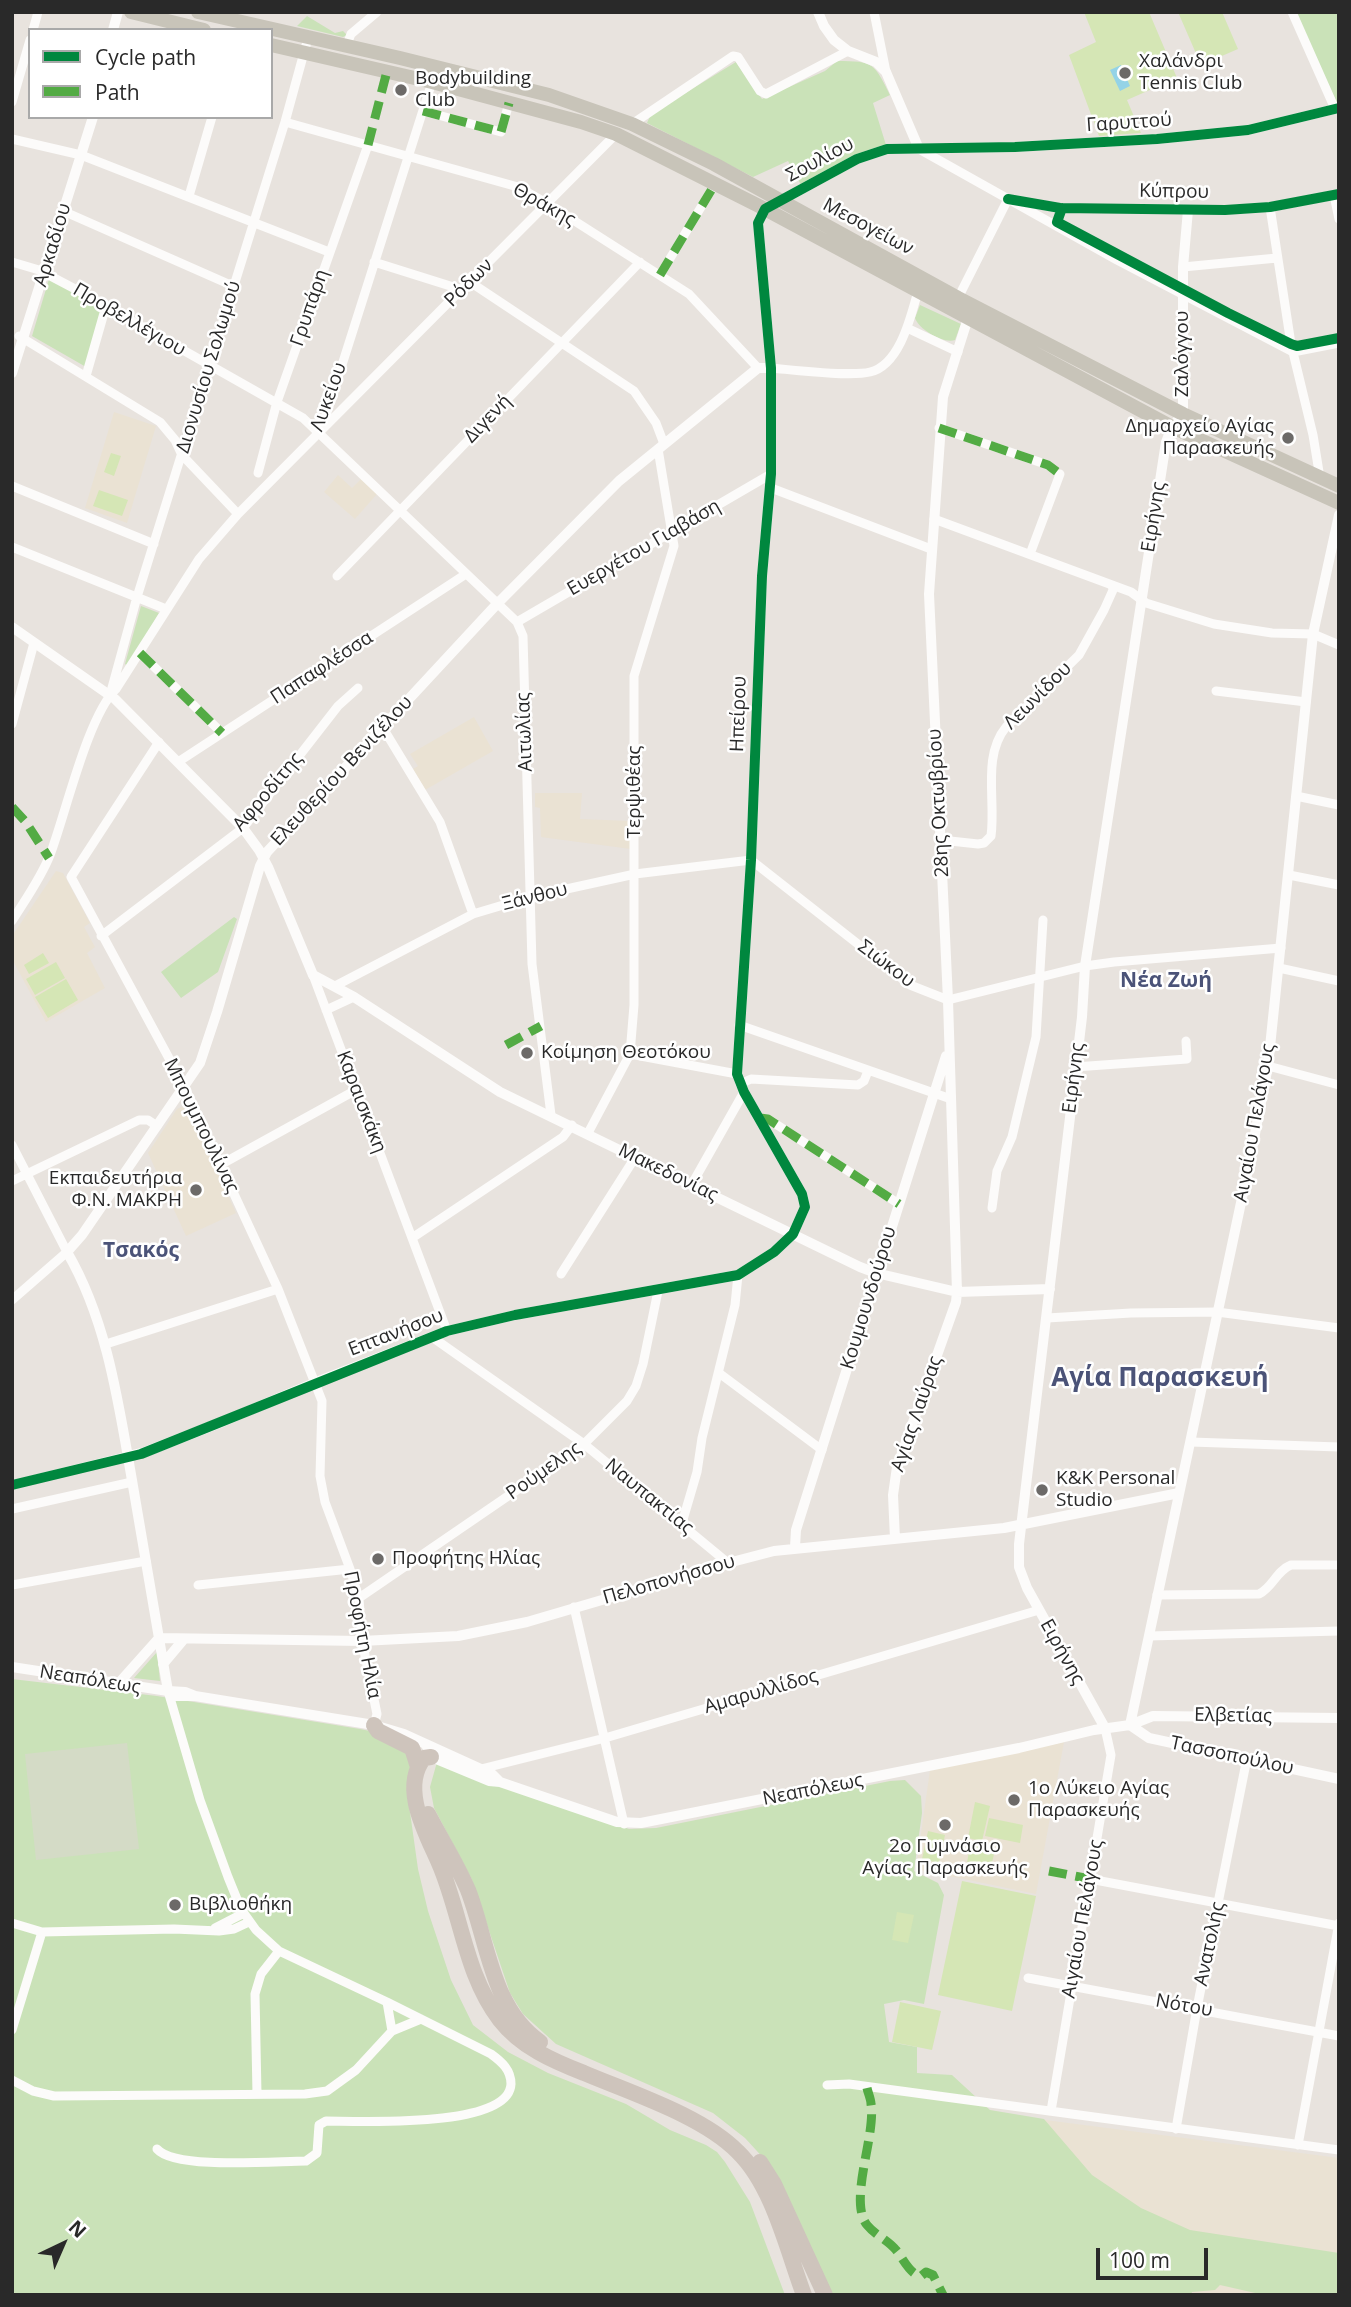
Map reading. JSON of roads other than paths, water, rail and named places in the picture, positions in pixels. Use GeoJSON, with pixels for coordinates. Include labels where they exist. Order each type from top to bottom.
{"type":"FeatureCollection","features":[{"type":"Feature","properties":{"kind":"highway"},"geometry":{"type":"LineString","coordinates":[[374,1725],[378,1731],[425,1756]]}},
{"type":"Feature","properties":{"kind":"highway"},"geometry":{"type":"LineString","coordinates":[[425,1756],[415,1791],[421,1820],[447,1884],[476,1975],[501,2021],[522,2041],[550,2058],[698,2122],[732,2145],[752,2168],[764,2189],[804,2295]]}},
{"type":"Feature","properties":{"kind":"highway"},"geometry":{"type":"LineString","coordinates":[[425,1756],[423,1801],[464,1882],[500,1990],[514,2017],[545,2045],[698,2111],[737,2137],[758,2159],[774,2184],[825,2295]]}},
{"type":"Feature","properties":{"kind":"main road"},"geometry":{"type":"LineString","coordinates":[[131,12],[196,28]]}},
{"type":"Feature","properties":{"kind":"main road","name":"Μεσογείων"},"geometry":{"type":"LineString","coordinates":[[198,12],[250,28]]}},
{"type":"Feature","properties":{"kind":"main road","name":"Μεσογείων"},"geometry":{"type":"LineString","coordinates":[[273,35],[617,134],[715,184],[773,208],[958,298],[1183,414],[1339,486]]}},
{"type":"Feature","properties":{"kind":"main road","name":"Μεσογείων"},"geometry":{"type":"LineString","coordinates":[[273,45],[346,47],[549,95],[632,124],[715,164],[773,208],[968,318],[1172,427],[1339,503]]}},
{"type":"Feature","properties":{"kind":"street"},"geometry":{"type":"LineString","coordinates":[[346,47],[351,34],[377,12]]}},
{"type":"Feature","properties":{"kind":"street"},"geometry":{"type":"LineString","coordinates":[[818,12],[828,33],[848,51],[876,62],[886,72]]}},
{"type":"Feature","properties":{"kind":"street"},"geometry":{"type":"LineString","coordinates":[[874,12],[886,72],[919,149],[1183,295],[1293,352],[1339,343]]}},
{"type":"Feature","properties":{"kind":"street"},"geometry":{"type":"LineString","coordinates":[[1292,12],[1337,108]]}},
{"type":"Feature","properties":{"kind":"street","name":"Διονυσίου Σολωμού"},"geometry":{"type":"LineString","coordinates":[[110,695],[137,597],[285,122],[306,45]]}},
{"type":"Feature","properties":{"kind":"street"},"geometry":{"type":"LineString","coordinates":[[12,102],[28,47]]}},
{"type":"Feature","properties":{"kind":"street"},"geometry":{"type":"LineString","coordinates":[[632,124],[733,56],[738,57],[761,93],[766,94],[848,51]]}},
{"type":"Feature","properties":{"kind":"street","name":"Λυκείου"},"geometry":{"type":"LineString","coordinates":[[110,695],[140,653],[199,559],[238,514],[321,432],[432,82]]}},
{"type":"Feature","properties":{"kind":"street"},"geometry":{"type":"LineString","coordinates":[[423,111],[501,132],[509,103]]}},
{"type":"Feature","properties":{"kind":"street","name":"Γαρυττού"},"geometry":{"type":"LineString","coordinates":[[919,149],[1075,145],[1211,134],[1258,128],[1337,108]]}},
{"type":"Feature","properties":{"kind":"street","name":"Αρκαδίου"},"geometry":{"type":"LineString","coordinates":[[42,272],[63,211],[86,119]]}},
{"type":"Feature","properties":{"kind":"street","name":"Αρκαδίου"},"geometry":{"type":"LineString","coordinates":[[12,373],[78,153],[92,119]]}},
{"type":"Feature","properties":{"kind":"street"},"geometry":{"type":"LineString","coordinates":[[189,196],[211,119]]}},
{"type":"Feature","properties":{"kind":"street","name":"Θράκης"},"geometry":{"type":"LineString","coordinates":[[285,122],[518,187],[640,262],[700,303],[758,368]]}},
{"type":"Feature","properties":{"kind":"street","name":"Ρόδων"},"geometry":{"type":"LineString","coordinates":[[321,432],[617,134]]}},
{"type":"Feature","properties":{"kind":"street"},"geometry":{"type":"LineString","coordinates":[[12,139],[78,153],[329,252]]}},
{"type":"Feature","properties":{"kind":"street","name":"Γρυπάρη"},"geometry":{"type":"LineString","coordinates":[[258,472],[277,402],[368,145]]}},
{"type":"Feature","properties":{"kind":"street","name":"Σουλίου"},"geometry":{"type":"LineString","coordinates":[[773,208],[868,154],[895,148],[919,149]]}},
{"type":"Feature","properties":{"kind":"street"},"geometry":{"type":"LineString","coordinates":[[660,275],[715,184]]}},
{"type":"Feature","properties":{"kind":"street"},"geometry":{"type":"LineString","coordinates":[[1337,195],[1339,219]]}},
{"type":"Feature","properties":{"kind":"street","name":"Κύπρου"},"geometry":{"type":"LineString","coordinates":[[1009,199],[1060,208],[1188,210],[1270,207],[1337,195]]}},
{"type":"Feature","properties":{"kind":"street"},"geometry":{"type":"LineString","coordinates":[[958,298],[1009,199]]}},
{"type":"Feature","properties":{"kind":"street"},"geometry":{"type":"LineString","coordinates":[[1270,207],[1293,352],[1313,435],[1320,478]]}},
{"type":"Feature","properties":{"kind":"street","name":"Ηπείρου"},"geometry":{"type":"LineString","coordinates":[[773,208],[761,235],[771,368],[771,488],[762,576],[751,860],[739,1025],[740,1083],[805,1202],[793,1234]]}},
{"type":"Feature","properties":{"kind":"street"},"geometry":{"type":"LineString","coordinates":[[1054,224],[1060,208]]}},
{"type":"Feature","properties":{"kind":"street","name":"Ζαλόγγου"},"geometry":{"type":"LineString","coordinates":[[1183,414],[1183,267],[1188,210]]}},
{"type":"Feature","properties":{"kind":"street"},"geometry":{"type":"LineString","coordinates":[[63,211],[233,286]]}},
{"type":"Feature","properties":{"kind":"street"},"geometry":{"type":"LineString","coordinates":[[1183,267],[1277,258]]}},
{"type":"Feature","properties":{"kind":"street","name":"Προβελλέγιου"},"geometry":{"type":"LineString","coordinates":[[12,262],[42,272],[106,306],[277,402],[321,432]]}},
{"type":"Feature","properties":{"kind":"street"},"geometry":{"type":"LineString","coordinates":[[374,262],[463,290]]}},
{"type":"Feature","properties":{"kind":"street","name":"Διγενή"},"geometry":{"type":"LineString","coordinates":[[337,576],[640,262]]}},
{"type":"Feature","properties":{"kind":"street","name":"Τερψιθέας"},"geometry":{"type":"LineString","coordinates":[[471,282],[634,391],[656,423],[673,531],[673,552],[634,676],[634,1005],[630,1054],[588,1133]]}},
{"type":"Feature","properties":{"kind":"street"},"geometry":{"type":"LineString","coordinates":[[758,368],[870,372],[880,367],[894,352],[907,328],[918,291]]}},
{"type":"Feature","properties":{"kind":"street"},"geometry":{"type":"LineString","coordinates":[[86,376],[106,306]]}},
{"type":"Feature","properties":{"kind":"street","name":"28ης Οκτωβρίου"},"geometry":{"type":"LineString","coordinates":[[957,1292],[948,1000],[929,594],[943,397],[968,318]]}},
{"type":"Feature","properties":{"kind":"street"},"geometry":{"type":"LineString","coordinates":[[907,328],[958,352]]}},
{"type":"Feature","properties":{"kind":"street"},"geometry":{"type":"LineString","coordinates":[[21,337],[160,422],[175,440],[182,455],[238,514]]}},
{"type":"Feature","properties":{"kind":"street","name":"Αρκαδίου"},"geometry":{"type":"LineString","coordinates":[[12,359],[21,337]]}},
{"type":"Feature","properties":{"kind":"street","name":"Ελευθερίου Βενιζέλου"},"geometry":{"type":"LineString","coordinates":[[12,1300],[67,1252],[196,1070],[204,1052],[262,862],[270,847],[496,605],[620,481],[758,368]]}},
{"type":"Feature","properties":{"kind":"street","name":"Ειρήνης"},"geometry":{"type":"LineString","coordinates":[[1105,1728],[1039,1610],[1019,1567],[1021,1525],[1085,966],[1166,442],[1172,427],[1183,414]]}},
{"type":"Feature","properties":{"kind":"street"},"geometry":{"type":"LineString","coordinates":[[939,428],[1048,465]]}},
{"type":"Feature","properties":{"kind":"street"},"geometry":{"type":"LineString","coordinates":[[321,432],[398,510],[517,622]]}},
{"type":"Feature","properties":{"kind":"street","name":"Ευεργέτου Γιαβάση"},"geometry":{"type":"LineString","coordinates":[[517,622],[771,474]]}},
{"type":"Feature","properties":{"kind":"street"},"geometry":{"type":"LineString","coordinates":[[1030,554],[1060,474]]}},
{"type":"Feature","properties":{"kind":"street"},"geometry":{"type":"LineString","coordinates":[[12,486],[154,544]]}},
{"type":"Feature","properties":{"kind":"street"},"geometry":{"type":"LineString","coordinates":[[771,488],[931,549]]}},
{"type":"Feature","properties":{"kind":"street","name":"Αιγαίου Πελάγους"},"geometry":{"type":"LineString","coordinates":[[1130,1725],[1268,1066],[1313,634],[1339,515]]}},
{"type":"Feature","properties":{"kind":"street"},"geometry":{"type":"LineString","coordinates":[[934,519],[1030,554],[1112,590],[1128,594],[1141,603],[1214,624],[1272,632],[1313,634],[1339,645]]}},
{"type":"Feature","properties":{"kind":"street"},"geometry":{"type":"LineString","coordinates":[[12,547],[166,609]]}},
{"type":"Feature","properties":{"kind":"street","name":"Παπαφλέσσα"},"geometry":{"type":"LineString","coordinates":[[178,762],[466,574]]}},
{"type":"Feature","properties":{"kind":"street"},"geometry":{"type":"LineString","coordinates":[[1112,590],[1131,592],[1143,584]]}},
{"type":"Feature","properties":{"kind":"street","name":"Λεωνίδου"},"geometry":{"type":"LineString","coordinates":[[941,840],[978,844],[988,841],[991,836],[996,741],[1006,727],[1079,654],[1112,590]]}},
{"type":"Feature","properties":{"kind":"street"},"geometry":{"type":"LineString","coordinates":[[1131,592],[1141,603]]}},
{"type":"Feature","properties":{"kind":"street","name":"Αιτωλίας"},"geometry":{"type":"LineString","coordinates":[[517,622],[523,636],[533,964],[551,1115]]}},
{"type":"Feature","properties":{"kind":"street","name":"Καραισκάκη"},"geometry":{"type":"LineString","coordinates":[[12,627],[110,695],[243,828],[271,876],[313,975],[447,1331]]}},
{"type":"Feature","properties":{"kind":"street"},"geometry":{"type":"LineString","coordinates":[[12,724],[34,643]]}},
{"type":"Feature","properties":{"kind":"street"},"geometry":{"type":"LineString","coordinates":[[140,653],[222,733]]}},
{"type":"Feature","properties":{"kind":"street","name":"Αφροδίτης"},"geometry":{"type":"LineString","coordinates":[[101,936],[243,828],[338,706],[358,688]]}},
{"type":"Feature","properties":{"kind":"street"},"geometry":{"type":"LineString","coordinates":[[1216,691],[1306,702]]}},
{"type":"Feature","properties":{"kind":"street"},"geometry":{"type":"LineString","coordinates":[[12,921],[49,858],[96,721],[110,695]]}},
{"type":"Feature","properties":{"kind":"street"},"geometry":{"type":"LineString","coordinates":[[383,728],[440,822],[473,914]]}},
{"type":"Feature","properties":{"kind":"street","name":"Μπουμπουλίνας"},"geometry":{"type":"LineString","coordinates":[[159,742],[71,877],[184,1086],[278,1289],[314,1383]]}},
{"type":"Feature","properties":{"kind":"street"},"geometry":{"type":"LineString","coordinates":[[1296,796],[1339,805]]}},
{"type":"Feature","properties":{"kind":"street","name":"Ξάνθου"},"geometry":{"type":"LineString","coordinates":[[335,986],[473,914],[530,897],[635,874],[751,860]]}},
{"type":"Feature","properties":{"kind":"street","name":"Σιώκου"},"geometry":{"type":"LineString","coordinates":[[751,860],[910,985],[948,1000]]}},
{"type":"Feature","properties":{"kind":"street"},"geometry":{"type":"LineString","coordinates":[[1289,875],[1339,885]]}},
{"type":"Feature","properties":{"kind":"street"},"geometry":{"type":"LineString","coordinates":[[992,1208],[997,1171],[1012,1138],[1036,1037],[1043,920]]}},
{"type":"Feature","properties":{"kind":"street"},"geometry":{"type":"LineString","coordinates":[[948,1000],[1085,966],[1281,948]]}},
{"type":"Feature","properties":{"kind":"street"},"geometry":{"type":"LineString","coordinates":[[1279,968],[1339,981]]}},
{"type":"Feature","properties":{"kind":"street","name":"Μακεδονίας"},"geometry":{"type":"LineString","coordinates":[[313,975],[354,997],[500,1092],[876,1273],[957,1292],[1050,1289]]}},
{"type":"Feature","properties":{"kind":"street"},"geometry":{"type":"LineString","coordinates":[[326,1010],[354,997]]}},
{"type":"Feature","properties":{"kind":"street"},"geometry":{"type":"LineString","coordinates":[[739,1025],[951,1099]]}},
{"type":"Feature","properties":{"kind":"street"},"geometry":{"type":"LineString","coordinates":[[1075,1067],[1186,1059],[1185,1041]]}},
{"type":"Feature","properties":{"kind":"street","name":"Κουμουνδούρου"},"geometry":{"type":"LineString","coordinates":[[795,1548],[796,1530],[948,1050]]}},
{"type":"Feature","properties":{"kind":"street"},"geometry":{"type":"LineString","coordinates":[[630,1054],[740,1083],[751,1079],[858,1085],[864,1081],[868,1071]]}},
{"type":"Feature","properties":{"kind":"street"},"geometry":{"type":"LineString","coordinates":[[849,1084],[856,1066]]}},
{"type":"Feature","properties":{"kind":"street"},"geometry":{"type":"LineString","coordinates":[[1268,1066],[1339,1085]]}},
{"type":"Feature","properties":{"kind":"street"},"geometry":{"type":"LineString","coordinates":[[692,1184],[740,1083]]}},
{"type":"Feature","properties":{"kind":"street"},"geometry":{"type":"LineString","coordinates":[[220,1165],[356,1090]]}},
{"type":"Feature","properties":{"kind":"street"},"geometry":{"type":"LineString","coordinates":[[758,1118],[768,1119],[899,1204]]}},
{"type":"Feature","properties":{"kind":"street"},"geometry":{"type":"LineString","coordinates":[[12,1181],[139,1120],[148,1120],[157,1126]]}},
{"type":"Feature","properties":{"kind":"street"},"geometry":{"type":"LineString","coordinates":[[412,1238],[563,1137],[572,1125]]}},
{"type":"Feature","properties":{"kind":"street"},"geometry":{"type":"LineString","coordinates":[[12,1145],[67,1252],[106,1345],[168,1691],[200,1800],[228,1877],[246,1917],[279,1951],[387,2002],[499,2060],[510,2075],[508,2096],[486,2109],[455,2117],[326,2121],[319,2125],[317,2154],[306,2161],[196,2162],[163,2156],[158,2149]]}},
{"type":"Feature","properties":{"kind":"street"},"geometry":{"type":"LineString","coordinates":[[561,1274],[636,1156]]}},
{"type":"Feature","properties":{"kind":"street","name":"Επτανήσου"},"geometry":{"type":"LineString","coordinates":[[12,1485],[139,1454],[447,1331],[515,1315],[738,1275],[774,1252],[793,1234]]}},
{"type":"Feature","properties":{"kind":"street"},"geometry":{"type":"LineString","coordinates":[[682,1523],[697,1472],[702,1438],[735,1305],[738,1275]]}},
{"type":"Feature","properties":{"kind":"street"},"geometry":{"type":"LineString","coordinates":[[106,1345],[278,1289]]}},
{"type":"Feature","properties":{"kind":"street","name":"Ρούμελης"},"geometry":{"type":"LineString","coordinates":[[359,1598],[584,1444],[626,1401],[636,1386],[658,1291]]}},
{"type":"Feature","properties":{"kind":"street","name":"Αγίας Λαύρας"},"geometry":{"type":"LineString","coordinates":[[895,1539],[893,1495],[897,1467],[956,1302],[957,1292]]}},
{"type":"Feature","properties":{"kind":"street"},"geometry":{"type":"LineString","coordinates":[[1046,1318],[1217,1312],[1339,1328]]}},
{"type":"Feature","properties":{"kind":"street","name":"Ναυπακτίας"},"geometry":{"type":"LineString","coordinates":[[432,1337],[584,1444],[728,1563]]}},
{"type":"Feature","properties":{"kind":"street"},"geometry":{"type":"LineString","coordinates":[[719,1373],[822,1450]]}},
{"type":"Feature","properties":{"kind":"street","name":"Προφήτη Ηλία"},"geometry":{"type":"LineString","coordinates":[[314,1383],[322,1401],[320,1476],[325,1502],[359,1598],[362,1640],[377,1714],[374,1725]]}},
{"type":"Feature","properties":{"kind":"street"},"geometry":{"type":"LineString","coordinates":[[1191,1442],[1339,1447]]}},
{"type":"Feature","properties":{"kind":"street"},"geometry":{"type":"LineString","coordinates":[[12,1509],[132,1482]]}},
{"type":"Feature","properties":{"kind":"street","name":"Πελοπονήσσου"},"geometry":{"type":"LineString","coordinates":[[159,1638],[362,1640],[458,1636],[516,1625],[728,1563],[795,1548],[1021,1525],[1179,1493]]}},
{"type":"Feature","properties":{"kind":"street"},"geometry":{"type":"LineString","coordinates":[[12,1585],[146,1561]]}},
{"type":"Feature","properties":{"kind":"street"},"geometry":{"type":"LineString","coordinates":[[1157,1595],[1259,1594],[1266,1590],[1280,1571],[1291,1565],[1339,1565]]}},
{"type":"Feature","properties":{"kind":"street"},"geometry":{"type":"LineString","coordinates":[[198,1585],[350,1569]]}},
{"type":"Feature","properties":{"kind":"street"},"geometry":{"type":"LineString","coordinates":[[574,1607],[624,1824]]}},
{"type":"Feature","properties":{"kind":"street","name":"Αμαρυλλίδος"},"geometry":{"type":"LineString","coordinates":[[481,1769],[605,1738],[1039,1610]]}},
{"type":"Feature","properties":{"kind":"street"},"geometry":{"type":"LineString","coordinates":[[1149,1636],[1339,1631]]}},
{"type":"Feature","properties":{"kind":"street"},"geometry":{"type":"LineString","coordinates":[[118,1684],[159,1638]]}},
{"type":"Feature","properties":{"kind":"street"},"geometry":{"type":"LineString","coordinates":[[163,1664],[184,1639]]}},
{"type":"Feature","properties":{"kind":"street","name":"Νεαπόλεως"},"geometry":{"type":"LineString","coordinates":[[12,1667],[185,1692],[195,1696],[374,1725],[425,1756]]}},
{"type":"Feature","properties":{"kind":"street","name":"Ελβετίας"},"geometry":{"type":"LineString","coordinates":[[1130,1725],[1153,1716],[1339,1718]]}},
{"type":"Feature","properties":{"kind":"street","name":"Νεαπόλεως"},"geometry":{"type":"LineString","coordinates":[[500,1782],[624,1824],[662,1820],[1130,1725]]}},
{"type":"Feature","properties":{"kind":"street","name":"Τασσοπούλου"},"geometry":{"type":"LineString","coordinates":[[1130,1725],[1149,1738],[1339,1779]]}},
{"type":"Feature","properties":{"kind":"street","name":"Αιγαίου Πελάγους"},"geometry":{"type":"LineString","coordinates":[[1051,2111],[1111,1755],[1105,1728]]}},
{"type":"Feature","properties":{"kind":"street"},"geometry":{"type":"LineString","coordinates":[[425,1756],[481,1769],[500,1782]]}},
{"type":"Feature","properties":{"kind":"street"},"geometry":{"type":"LineString","coordinates":[[425,1756],[488,1781],[500,1782]]}},
{"type":"Feature","properties":{"kind":"street","name":"Ανατολής"},"geometry":{"type":"LineString","coordinates":[[1176,2129],[1197,2008],[1247,1758]]}},
{"type":"Feature","properties":{"kind":"street"},"geometry":{"type":"LineString","coordinates":[[1090,1879],[1339,1925],[1298,2145]]}},
{"type":"Feature","properties":{"kind":"street"},"geometry":{"type":"LineString","coordinates":[[12,1923],[42,1932],[210,1930],[246,1917]]}},
{"type":"Feature","properties":{"kind":"street"},"geometry":{"type":"LineString","coordinates":[[12,2030],[42,1932]]}},
{"type":"Feature","properties":{"kind":"street"},"geometry":{"type":"LineString","coordinates":[[257,2094],[255,1994],[261,1974],[279,1951]]}},
{"type":"Feature","properties":{"kind":"street","name":"Νότου"},"geometry":{"type":"LineString","coordinates":[[1028,1978],[1339,2036]]}},
{"type":"Feature","properties":{"kind":"street"},"geometry":{"type":"LineString","coordinates":[[387,2002],[391,2031]]}},
{"type":"Feature","properties":{"kind":"street"},"geometry":{"type":"LineString","coordinates":[[12,2080],[33,2091],[54,2096],[327,2091],[356,2070],[391,2031],[421,2019]]}},
{"type":"Feature","properties":{"kind":"street"},"geometry":{"type":"LineString","coordinates":[[827,2085],[849,2084],[1339,2150]]}},
{"type":"Feature","properties":{"kind":"water"},"geometry":{"type":"Polygon","coordinates":[[[1121,65],[1130,86],[1120,91],[1110,70],[1121,65]]]}},
{"type":"Feature","properties":{"kind":"place","name":"Χαλάνδρι Tennis Club"},"geometry":{"type":"Point","coordinates":[1125,73]}},
{"type":"Feature","properties":{"kind":"place","name":"Bodybuilding Club"},"geometry":{"type":"Point","coordinates":[401,90]}},
{"type":"Feature","properties":{"kind":"place","name":"Δημαρχείο Αγίας Παρασκευής"},"geometry":{"type":"Point","coordinates":[1288,438]}},
{"type":"Feature","properties":{"kind":"place","name":"Κοίμηση Θεοτόκου"},"geometry":{"type":"Point","coordinates":[527,1053]}},
{"type":"Feature","properties":{"kind":"place","name":"Εκπαιδευτήρια Φ.Ν. ΜΑΚΡΗ"},"geometry":{"type":"Point","coordinates":[196,1190]}},
{"type":"Feature","properties":{"kind":"place","name":"K&K Personal Studio"},"geometry":{"type":"Point","coordinates":[1042,1490]}},
{"type":"Feature","properties":{"kind":"place","name":"Προφήτης Ηλίας"},"geometry":{"type":"Point","coordinates":[378,1559]}},
{"type":"Feature","properties":{"kind":"place","name":"1ο Λύκειο Αγίας Παρασκευής"},"geometry":{"type":"Point","coordinates":[1014,1800]}},
{"type":"Feature","properties":{"kind":"place","name":"2ο Γυμνάσιο Αγίας Παρασκευής"},"geometry":{"type":"Point","coordinates":[945,1825]}},
{"type":"Feature","properties":{"kind":"place","name":"Βιβλιοθήκη"},"geometry":{"type":"Point","coordinates":[175,1905]}},
{"type":"Feature","properties":{"kind":"district","name":"Νέα Ζωή"},"geometry":{"type":"Point","coordinates":[1166,981]}},
{"type":"Feature","properties":{"kind":"district","name":"Τσακός"},"geometry":{"type":"Point","coordinates":[141,1251]}},
{"type":"Feature","properties":{"kind":"district","name":"Αγία Παρασκευή"},"geometry":{"type":"Point","coordinates":[1160,1379]}}]}
